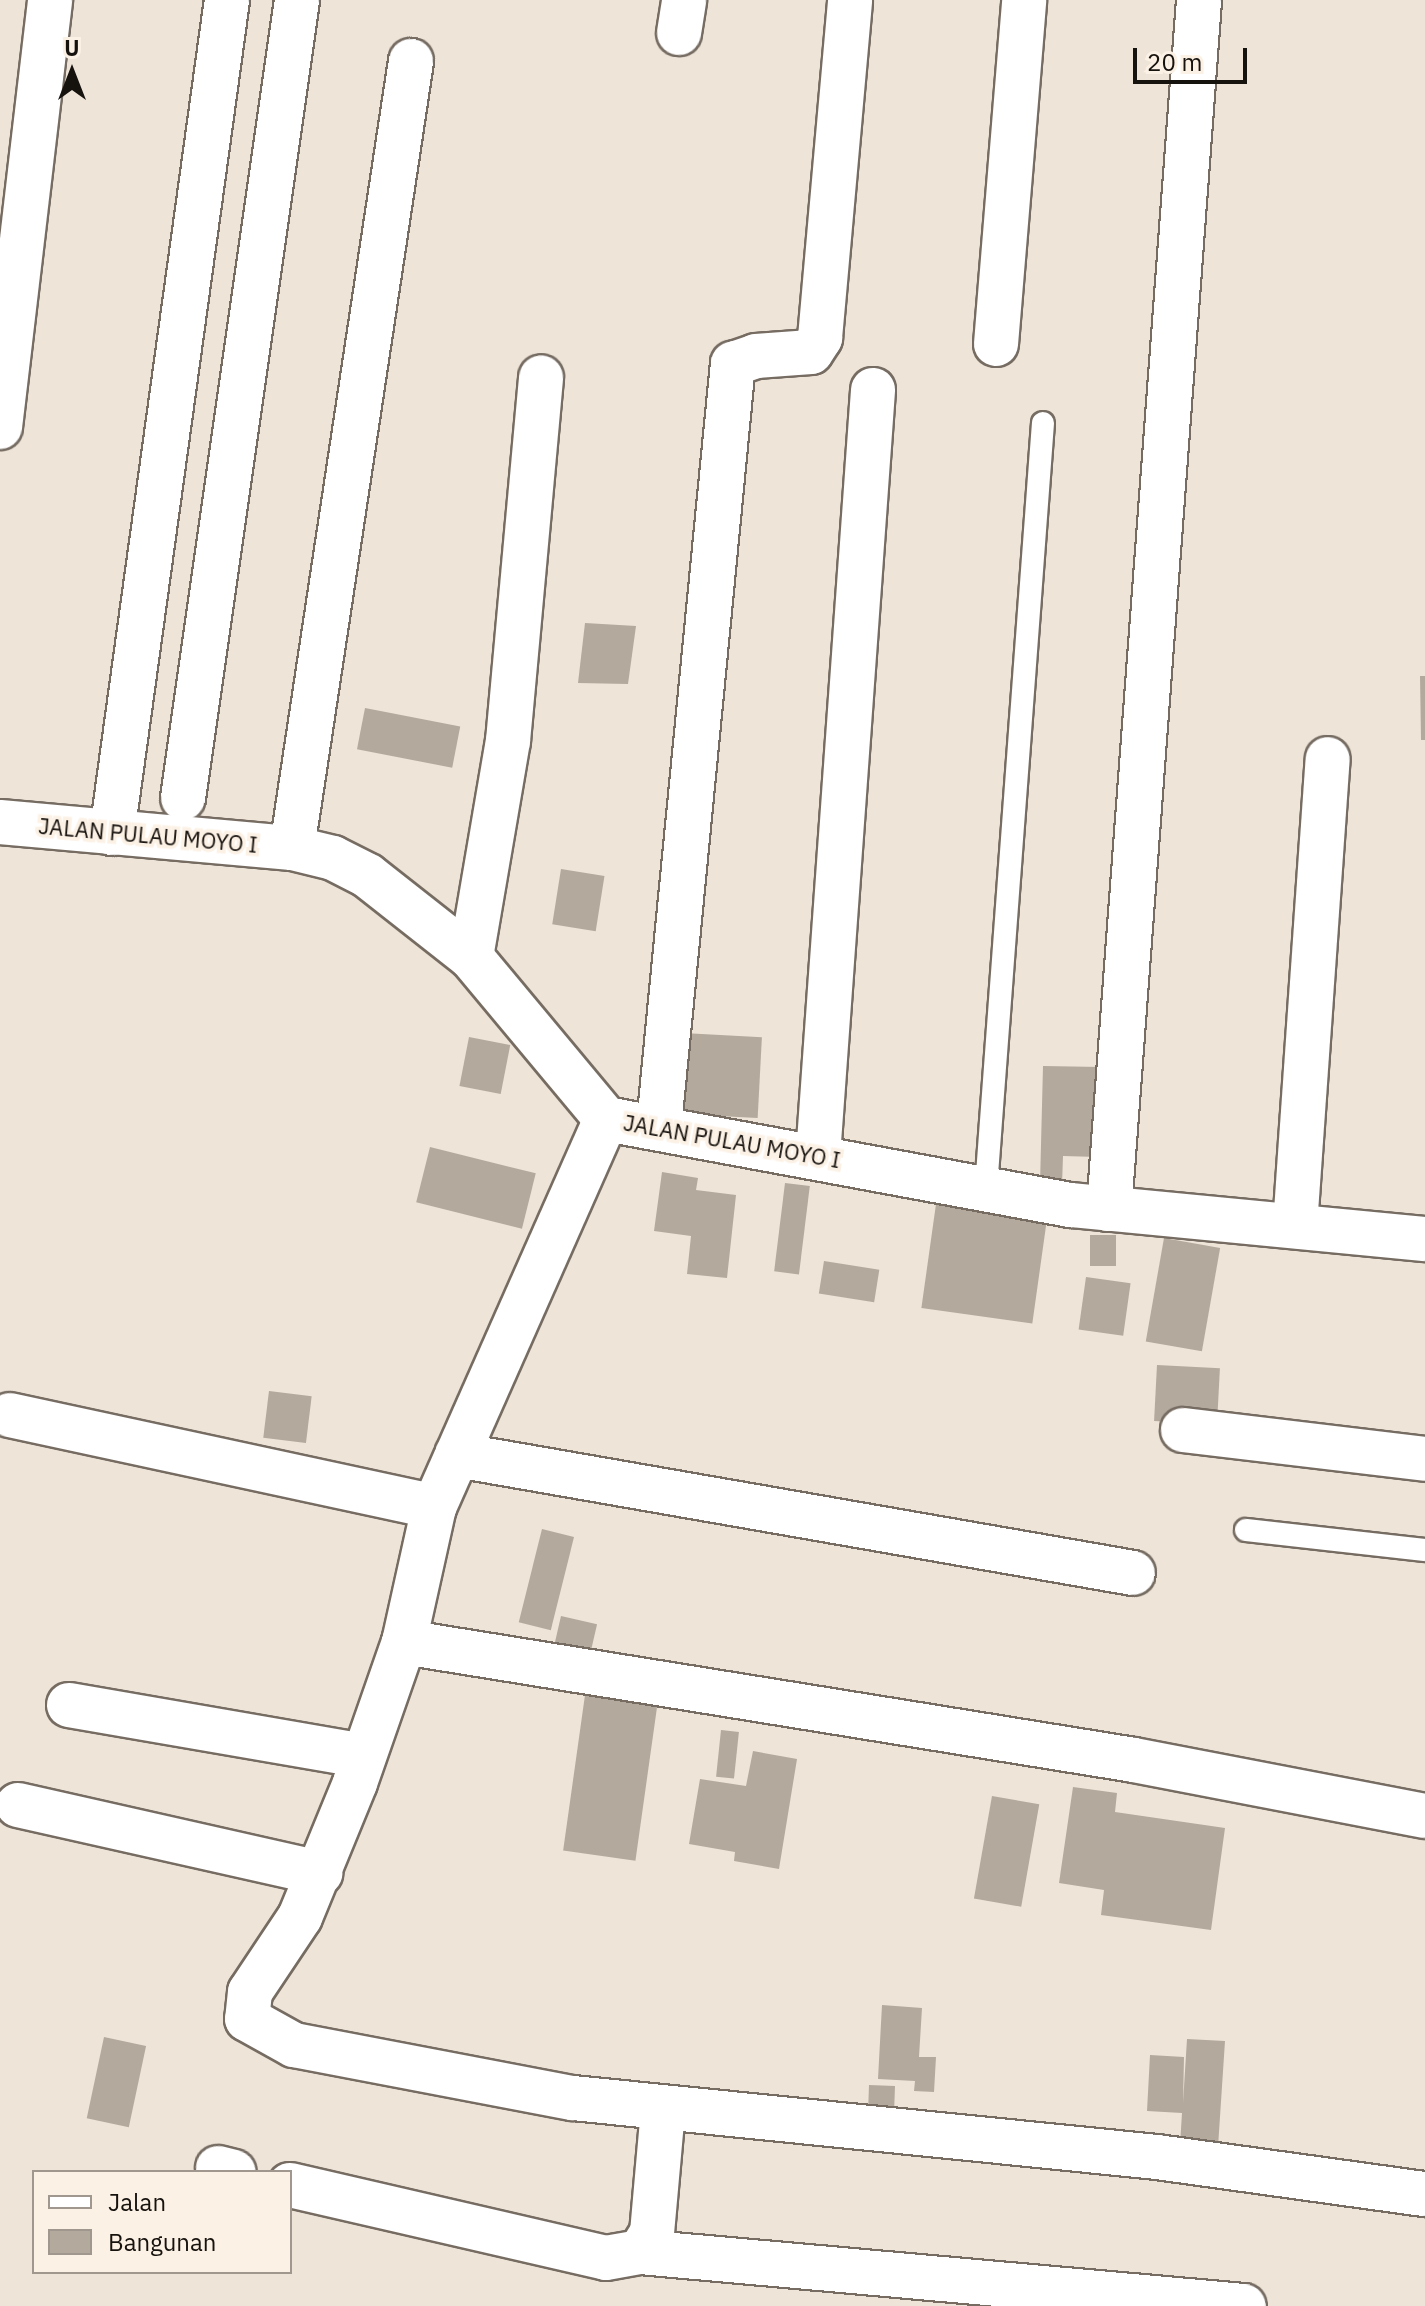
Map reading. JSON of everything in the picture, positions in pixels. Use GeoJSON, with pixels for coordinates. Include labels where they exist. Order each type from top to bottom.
{"type":"FeatureCollection","features":[{"type":"Feature","properties":{"kind":"street"},"geometry":{"type":"LineString","coordinates":[[0,427],[50,0]]}},
{"type":"Feature","properties":{"kind":"street"},"geometry":{"type":"LineString","coordinates":[[112,833],[227,0]]}},
{"type":"Feature","properties":{"kind":"street"},"geometry":{"type":"LineString","coordinates":[[183,798],[297,0]]}},
{"type":"Feature","properties":{"kind":"street"},"geometry":{"type":"LineString","coordinates":[[659,1125],[733,364],[756,356],[811,352],[820,338],[850,0]]}},
{"type":"Feature","properties":{"kind":"street"},"geometry":{"type":"LineString","coordinates":[[996,344],[1024,0]]}},
{"type":"Feature","properties":{"kind":"street"},"geometry":{"type":"LineString","coordinates":[[1109,1209],[1199,0]]}},
{"type":"Feature","properties":{"kind":"street"},"geometry":{"type":"LineString","coordinates":[[292,848],[411,61]]}},
{"type":"Feature","properties":{"kind":"street"},"geometry":{"type":"LineString","coordinates":[[471,957],[508,741],[541,377]]}},
{"type":"Feature","properties":{"kind":"street"},"geometry":{"type":"LineString","coordinates":[[818,1156],[873,390]]}},
{"type":"Feature","properties":{"kind":"street"},"geometry":{"type":"LineString","coordinates":[[1295,1226],[1328,759]]}},
{"type":"Feature","properties":{"kind":"street","name":"JALAN PULAU MOYO I"},"geometry":{"type":"LineString","coordinates":[[0,822],[292,848],[333,858],[368,876],[471,957],[606,1119],[659,1125],[1109,1209],[1425,1239]]}},
{"type":"Feature","properties":{"kind":"street"},"geometry":{"type":"LineString","coordinates":[[606,1119],[434,1507],[404,1642],[320,1873],[300,1917],[250,1992],[245,2009],[256,2028],[294,2045],[573,2098],[663,2110],[1157,2157],[1425,2194]]}},
{"type":"Feature","properties":{"kind":"street"},"geometry":{"type":"LineString","coordinates":[[10,1415],[434,1507]]}},
{"type":"Feature","properties":{"kind":"street"},"geometry":{"type":"LineString","coordinates":[[1183,1430],[1425,1459]]}},
{"type":"Feature","properties":{"kind":"street"},"geometry":{"type":"LineString","coordinates":[[457,1455],[1133,1573]]}},
{"type":"Feature","properties":{"kind":"street"},"geometry":{"type":"LineString","coordinates":[[404,1642],[1134,1760],[1425,1816]]}},
{"type":"Feature","properties":{"kind":"street"},"geometry":{"type":"LineString","coordinates":[[69,1705],[364,1756]]}},
{"type":"Feature","properties":{"kind":"street"},"geometry":{"type":"LineString","coordinates":[[18,1805],[320,1873]]}},
{"type":"Feature","properties":{"kind":"street"},"geometry":{"type":"LineString","coordinates":[[640,2252],[652,2233],[663,2110]]}},
{"type":"Feature","properties":{"kind":"street"},"geometry":{"type":"LineString","coordinates":[[292,2185],[606,2258],[640,2252],[1244,2306]]}},
{"type":"Feature","properties":{"kind":"lane"},"geometry":{"type":"LineString","coordinates":[[986,1188],[1043,423]]}},
{"type":"Feature","properties":{"kind":"lane"},"geometry":{"type":"LineString","coordinates":[[1246,1530],[1425,1550]]}},
{"type":"Feature","properties":{"kind":"building"},"geometry":{"type":"Polygon","coordinates":[[[585,623],[636,626],[628,684],[578,683],[585,623]]]}},
{"type":"Feature","properties":{"kind":"building"},"geometry":{"type":"Polygon","coordinates":[[[1420,676],[1425,676],[1425,740],[1421,740],[1420,676]]]}},
{"type":"Feature","properties":{"kind":"building"},"geometry":{"type":"Polygon","coordinates":[[[365,708],[460,727],[452,768],[357,749],[365,708]]]}},
{"type":"Feature","properties":{"kind":"building"},"geometry":{"type":"Polygon","coordinates":[[[561,869],[604,876],[596,931],[552,924],[561,869]]]}},
{"type":"Feature","properties":{"kind":"building"},"geometry":{"type":"Polygon","coordinates":[[[683,1033],[762,1037],[758,1118],[679,1114],[683,1033]]]}},
{"type":"Feature","properties":{"kind":"building"},"geometry":{"type":"Polygon","coordinates":[[[469,1037],[510,1045],[501,1094],[459,1086],[469,1037]]]}},
{"type":"Feature","properties":{"kind":"building"},"geometry":{"type":"Polygon","coordinates":[[[1043,1066],[1101,1067],[1098,1157],[1063,1156],[1062,1185],[1040,1184],[1043,1066]]]}},
{"type":"Feature","properties":{"kind":"building"},"geometry":{"type":"Polygon","coordinates":[[[430,1147],[536,1173],[522,1229],[416,1202],[430,1147]]]}},
{"type":"Feature","properties":{"kind":"building"},"geometry":{"type":"Polygon","coordinates":[[[662,1172],[698,1178],[696,1190],[736,1195],[727,1278],[687,1274],[691,1236],[654,1231],[662,1172]]]}},
{"type":"Feature","properties":{"kind":"building"},"geometry":{"type":"Polygon","coordinates":[[[785,1183],[810,1186],[799,1274],[774,1271],[785,1183]]]}},
{"type":"Feature","properties":{"kind":"building"},"geometry":{"type":"Polygon","coordinates":[[[936,1204],[1047,1220],[1032,1324],[921,1308],[936,1204]]]}},
{"type":"Feature","properties":{"kind":"building"},"geometry":{"type":"Polygon","coordinates":[[[1090,1235],[1116,1235],[1116,1266],[1090,1266],[1090,1235]]]}},
{"type":"Feature","properties":{"kind":"building"},"geometry":{"type":"Polygon","coordinates":[[[1164,1238],[1220,1248],[1202,1351],[1146,1341],[1164,1238]]]}},
{"type":"Feature","properties":{"kind":"building"},"geometry":{"type":"Polygon","coordinates":[[[824,1261],[879,1270],[874,1302],[819,1294],[824,1261]]]}},
{"type":"Feature","properties":{"kind":"building"},"geometry":{"type":"Polygon","coordinates":[[[1086,1277],[1131,1283],[1123,1336],[1079,1329],[1086,1277]]]}},
{"type":"Feature","properties":{"kind":"building"},"geometry":{"type":"Polygon","coordinates":[[[1157,1365],[1220,1368],[1217,1424],[1154,1421],[1157,1365]]]}},
{"type":"Feature","properties":{"kind":"building"},"geometry":{"type":"Polygon","coordinates":[[[269,1391],[312,1396],[306,1443],[263,1438],[269,1391]]]}},
{"type":"Feature","properties":{"kind":"building"},"geometry":{"type":"Polygon","coordinates":[[[542,1529],[574,1537],[551,1630],[519,1622],[542,1529]]]}},
{"type":"Feature","properties":{"kind":"building"},"geometry":{"type":"Polygon","coordinates":[[[561,1616],[597,1624],[587,1666],[551,1658],[561,1616]]]}},
{"type":"Feature","properties":{"kind":"building"},"geometry":{"type":"Polygon","coordinates":[[[585,1695],[657,1705],[635,1861],[563,1850],[585,1695]]]}},
{"type":"Feature","properties":{"kind":"building"},"geometry":{"type":"Polygon","coordinates":[[[721,1730],[739,1732],[734,1779],[716,1777],[721,1730]]]}},
{"type":"Feature","properties":{"kind":"building"},"geometry":{"type":"Polygon","coordinates":[[[753,1751],[797,1759],[779,1869],[734,1861],[735,1852],[689,1844],[700,1779],[746,1786],[753,1751]]]}},
{"type":"Feature","properties":{"kind":"building"},"geometry":{"type":"Polygon","coordinates":[[[1073,1787],[1117,1793],[1115,1812],[1225,1828],[1211,1930],[1101,1915],[1104,1890],[1059,1883],[1073,1787]]]}},
{"type":"Feature","properties":{"kind":"building"},"geometry":{"type":"Polygon","coordinates":[[[992,1796],[1039,1804],[1021,1907],[974,1898],[992,1796]]]}},
{"type":"Feature","properties":{"kind":"building"},"geometry":{"type":"Polygon","coordinates":[[[882,2005],[922,2008],[919,2057],[936,2057],[934,2092],[914,2091],[915,2081],[878,2079],[882,2005]]]}},
{"type":"Feature","properties":{"kind":"building"},"geometry":{"type":"Polygon","coordinates":[[[104,2037],[146,2046],[129,2127],[87,2118],[104,2037]]]}},
{"type":"Feature","properties":{"kind":"building"},"geometry":{"type":"Polygon","coordinates":[[[1187,2039],[1225,2041],[1218,2147],[1180,2145],[1182,2113],[1147,2111],[1150,2055],[1184,2057],[1183,2103],[1187,2039]]]}},
{"type":"Feature","properties":{"kind":"building"},"geometry":{"type":"Polygon","coordinates":[[[869,2085],[895,2086],[894,2115],[868,2114],[869,2085]]]}}]}
